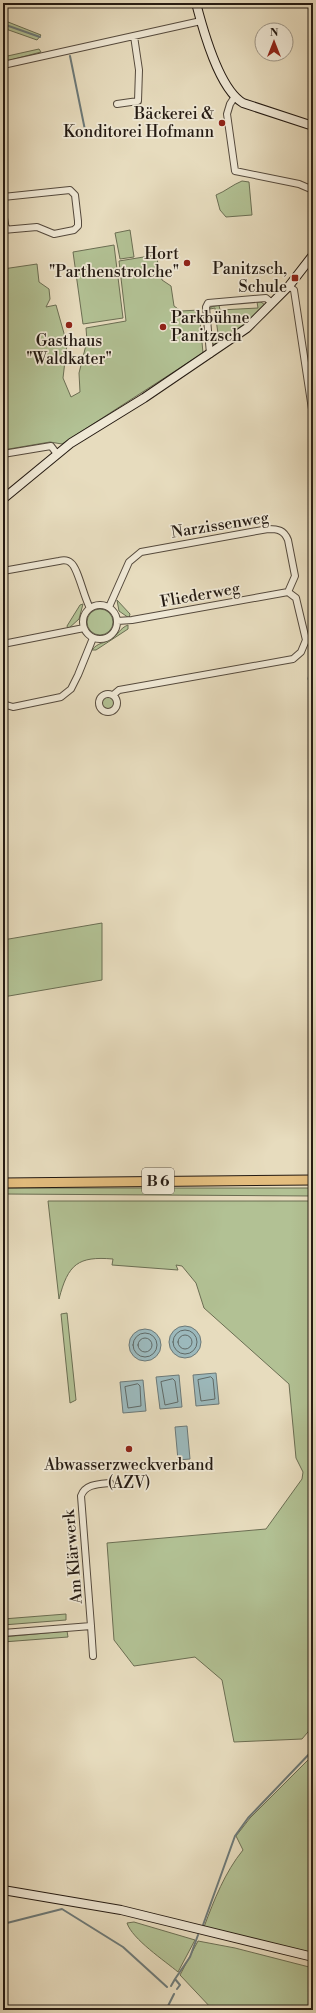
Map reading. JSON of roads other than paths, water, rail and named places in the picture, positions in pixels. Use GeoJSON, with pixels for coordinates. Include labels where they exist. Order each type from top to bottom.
{"type":"FeatureCollection","features":[{"type":"Feature","properties":{"kind":"main road","name":"B 6"},"geometry":{"type":"LineString","coordinates":[[3,1183],[313,1180]]}},
{"type":"Feature","properties":{"kind":"street"},"geometry":{"type":"LineString","coordinates":[[196,3],[213,58],[234,98],[249,105],[313,126]]}},
{"type":"Feature","properties":{"kind":"street"},"geometry":{"type":"LineString","coordinates":[[3,65],[201,21]]}},
{"type":"Feature","properties":{"kind":"street"},"geometry":{"type":"LineString","coordinates":[[117,104],[138,101],[139,70],[134,36]]}},
{"type":"Feature","properties":{"kind":"street"},"geometry":{"type":"LineString","coordinates":[[234,98],[226,114],[235,171],[299,184],[313,190]]}},
{"type":"Feature","properties":{"kind":"street"},"geometry":{"type":"LineString","coordinates":[[3,197],[70,190],[75,195],[78,226],[74,230],[54,234],[37,227],[4,230],[3,212]]}},
{"type":"Feature","properties":{"kind":"street"},"geometry":{"type":"LineString","coordinates":[[3,499],[71,443],[144,398],[247,328],[289,286],[313,255]]}},
{"type":"Feature","properties":{"kind":"street"},"geometry":{"type":"LineString","coordinates":[[289,286],[294,290],[313,416]]}},
{"type":"Feature","properties":{"kind":"street"},"geometry":{"type":"LineString","coordinates":[[210,354],[206,307],[208,303],[266,298],[272,303]]}},
{"type":"Feature","properties":{"kind":"street"},"geometry":{"type":"LineString","coordinates":[[3,454],[51,446],[57,454]]}},
{"type":"Feature","properties":{"kind":"street","name":"Narzissenweg"},"geometry":{"type":"LineString","coordinates":[[109,607],[129,562],[141,552],[268,529],[279,530],[288,540],[295,576],[288,592]]}},
{"type":"Feature","properties":{"kind":"street"},"geometry":{"type":"LineString","coordinates":[[3,571],[59,561],[68,561],[74,566],[85,600],[90,608]]}},
{"type":"Feature","properties":{"kind":"street"},"geometry":{"type":"LineString","coordinates":[[113,695],[119,690],[293,659],[301,652],[306,640],[296,598],[288,592]]}},
{"type":"Feature","properties":{"kind":"street","name":"Fliederweg"},"geometry":{"type":"LineString","coordinates":[[117,621],[132,620],[288,592]]}},
{"type":"Feature","properties":{"kind":"street"},"geometry":{"type":"LineString","coordinates":[[99,605],[109,607],[115,613],[117,621],[116,628],[110,636],[100,639],[93,638],[84,628],[83,619],[90,608],[99,605]]}},
{"type":"Feature","properties":{"kind":"street"},"geometry":{"type":"LineString","coordinates":[[3,644],[84,628]]}},
{"type":"Feature","properties":{"kind":"street"},"geometry":{"type":"LineString","coordinates":[[3,704],[13,707],[61,697],[71,689],[93,638]]}},
{"type":"Feature","properties":{"kind":"street","name":"Am Klärwerk"},"geometry":{"type":"LineString","coordinates":[[93,1656],[81,1496],[83,1491],[91,1485],[110,1483]]}},
{"type":"Feature","properties":{"kind":"street","name":"Am Klärwerk"},"geometry":{"type":"LineString","coordinates":[[3,1633],[91,1626]]}},
{"type":"Feature","properties":{"kind":"street"},"geometry":{"type":"LineString","coordinates":[[3,1890],[121,1910],[313,1957]]}},
{"type":"Feature","properties":{"kind":"water"},"geometry":{"type":"Polygon","coordinates":[[[313,651],[313,691],[308,679],[313,651]]]}},
{"type":"Feature","properties":{"kind":"water"},"geometry":{"type":"Polygon","coordinates":[[[182,1326],[188,1326],[198,1333],[201,1342],[200,1348],[194,1355],[188,1358],[182,1358],[172,1351],[169,1345],[169,1339],[176,1329],[182,1326]]]}},
{"type":"Feature","properties":{"kind":"water"},"geometry":{"type":"Polygon","coordinates":[[[142,1329],[148,1329],[158,1336],[161,1345],[160,1351],[154,1358],[148,1361],[142,1361],[132,1354],[129,1348],[129,1342],[136,1332],[142,1329]]]}},
{"type":"Feature","properties":{"kind":"water"},"geometry":{"type":"Polygon","coordinates":[[[216,1373],[219,1404],[196,1406],[193,1375],[216,1373]]]}},
{"type":"Feature","properties":{"kind":"water"},"geometry":{"type":"Polygon","coordinates":[[[179,1375],[182,1407],[160,1409],[156,1377],[179,1375]]]}},
{"type":"Feature","properties":{"kind":"water"},"geometry":{"type":"Polygon","coordinates":[[[143,1380],[146,1411],[123,1413],[120,1382],[143,1380]]]}},
{"type":"Feature","properties":{"kind":"water"},"geometry":{"type":"Polygon","coordinates":[[[187,1426],[190,1459],[178,1460],[175,1427],[187,1426]]]}},
{"type":"Feature","properties":{"kind":"waterway"},"geometry":{"type":"LineString","coordinates":[[3,24],[40,37]]}},
{"type":"Feature","properties":{"kind":"waterway"},"geometry":{"type":"LineString","coordinates":[[70,56],[86,135],[131,136]]}},
{"type":"Feature","properties":{"kind":"waterway"},"geometry":{"type":"LineString","coordinates":[[203,1925],[235,1836],[248,1818],[313,1750]]}},
{"type":"Feature","properties":{"kind":"waterway"},"geometry":{"type":"LineString","coordinates":[[3,1924],[62,1909],[123,1947],[167,1987]]}},
{"type":"Feature","properties":{"kind":"waterway"},"geometry":{"type":"LineString","coordinates":[[177,1989],[180,1985],[175,1979],[190,1957],[198,1935]]}},
{"type":"Feature","properties":{"kind":"waterway"},"geometry":{"type":"LineString","coordinates":[[171,1986],[175,1979]]}},
{"type":"Feature","properties":{"kind":"waterway"},"geometry":{"type":"LineString","coordinates":[[166,2010],[174,1994]]}},
{"type":"Feature","properties":{"kind":"place","name":"Bäckerei & Konditorei Hofmann"},"geometry":{"type":"Point","coordinates":[222,123]}},
{"type":"Feature","properties":{"kind":"place","name":"Hort \"Parthenstrolche\""},"geometry":{"type":"Point","coordinates":[187,263]}},
{"type":"Feature","properties":{"kind":"place","name":"Panitzsch, Schule"},"geometry":{"type":"Point","coordinates":[295,278]}},
{"type":"Feature","properties":{"kind":"place","name":"Gasthaus \"Waldkater\""},"geometry":{"type":"Point","coordinates":[69,325]}},
{"type":"Feature","properties":{"kind":"place","name":"Parkbühne Panitzsch"},"geometry":{"type":"Point","coordinates":[163,327]}},
{"type":"Feature","properties":{"kind":"place","name":"Abwasserzweckverband (AZV)"},"geometry":{"type":"Point","coordinates":[129,1449]}}]}
